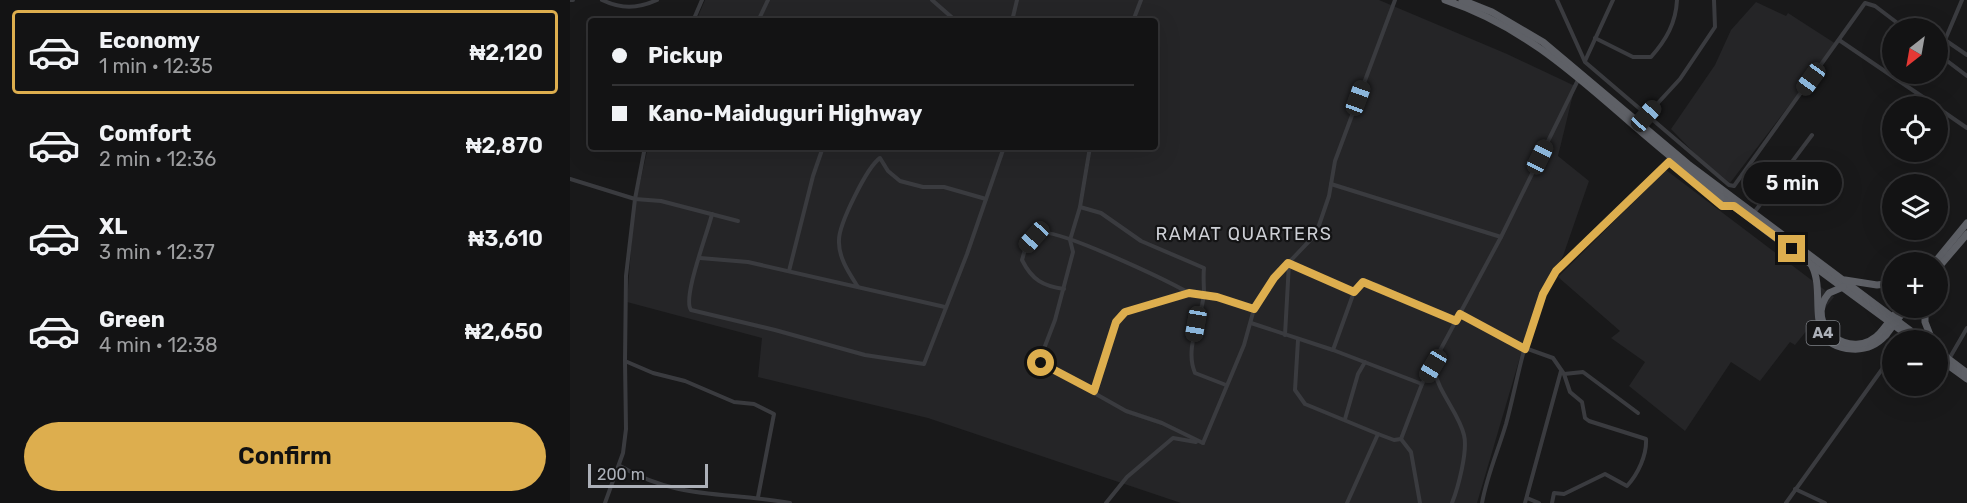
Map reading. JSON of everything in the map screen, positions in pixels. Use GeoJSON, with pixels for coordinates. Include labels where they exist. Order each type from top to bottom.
{"type":"FeatureCollection","features":[{"type":"Feature","properties":{"kind":"highway"},"geometry":{"type":"LineString","coordinates":[[1445,0],[1507,26],[1546,50],[1670,160],[1841,279],[1910,330]]}},
{"type":"Feature","properties":{"kind":"highway"},"geometry":{"type":"LineString","coordinates":[[1462,0],[1518,26],[1549,46],[1670,150],[1896,330]]}},
{"type":"Feature","properties":{"kind":"highway"},"geometry":{"type":"LineString","coordinates":[[1947,252],[1967,223]]}},
{"type":"Feature","properties":{"kind":"highway"},"geometry":{"type":"LineString","coordinates":[[1948,254],[1967,234]]}},
{"type":"Feature","properties":{"kind":"highway","name":"A4"},"geometry":{"type":"LineString","coordinates":[[1811,264],[1818,283],[1818,319],[1825,336],[1842,348],[1858,350],[1872,346],[1882,335]]}},
{"type":"Feature","properties":{"kind":"highway"},"geometry":{"type":"LineString","coordinates":[[1841,279],[1882,284]]}},
{"type":"Feature","properties":{"kind":"highway","name":"A4"},"geometry":{"type":"LineString","coordinates":[[1843,287],[1828,292],[1822,304],[1822,318],[1828,331],[1838,340],[1854,345],[1871,341],[1882,335]]}},
{"type":"Feature","properties":{"kind":"highway","name":"A4"},"geometry":{"type":"LineString","coordinates":[[1886,330],[1895,318]]}},
{"type":"Feature","properties":{"kind":"highway"},"geometry":{"type":"LineString","coordinates":[[1949,359],[1967,373]]}},
{"type":"Feature","properties":{"kind":"highway"},"geometry":{"type":"LineString","coordinates":[[1948,366],[1967,380]]}},
{"type":"Feature","properties":{"kind":"street"},"geometry":{"type":"LineString","coordinates":[[602,0],[628,8],[642,7],[657,0]]}},
{"type":"Feature","properties":{"kind":"street"},"geometry":{"type":"LineString","coordinates":[[694,18],[702,0]]}},
{"type":"Feature","properties":{"kind":"street"},"geometry":{"type":"LineString","coordinates":[[759,18],[768,0]]}},
{"type":"Feature","properties":{"kind":"street"},"geometry":{"type":"LineString","coordinates":[[932,0],[953,18]]}},
{"type":"Feature","properties":{"kind":"street"},"geometry":{"type":"LineString","coordinates":[[1013,18],[1017,0]]}},
{"type":"Feature","properties":{"kind":"street"},"geometry":{"type":"LineString","coordinates":[[1134,18],[1141,0]]}},
{"type":"Feature","properties":{"kind":"street"},"geometry":{"type":"LineString","coordinates":[[1203,443],[1244,345],[1254,309],[1274,278],[1316,234],[1331,184],[1335,161],[1395,0]]}},
{"type":"Feature","properties":{"kind":"street"},"geometry":{"type":"LineString","coordinates":[[1557,0],[1585,62],[1646,116],[1734,186],[1865,3],[1869,2],[1891,18]]}},
{"type":"Feature","properties":{"kind":"street"},"geometry":{"type":"LineString","coordinates":[[1585,62],[1613,0]]}},
{"type":"Feature","properties":{"kind":"street"},"geometry":{"type":"LineString","coordinates":[[1595,38],[1634,57],[1651,57],[1666,39],[1674,21],[1677,0]]}},
{"type":"Feature","properties":{"kind":"street"},"geometry":{"type":"LineString","coordinates":[[1646,116],[1680,79],[1715,27],[1714,0]]}},
{"type":"Feature","properties":{"kind":"street"},"geometry":{"type":"LineString","coordinates":[[1962,0],[1945,40],[1967,55]]}},
{"type":"Feature","properties":{"kind":"street"},"geometry":{"type":"LineString","coordinates":[[1839,40],[1921,96]]}},
{"type":"Feature","properties":{"kind":"street"},"geometry":{"type":"LineString","coordinates":[[1948,62],[1967,76]]}},
{"type":"Feature","properties":{"kind":"street"},"geometry":{"type":"LineString","coordinates":[[1401,439],[1422,384],[1501,237],[1579,78]]}},
{"type":"Feature","properties":{"kind":"street"},"geometry":{"type":"LineString","coordinates":[[1948,114],[1966,125]]}},
{"type":"Feature","properties":{"kind":"street"},"geometry":{"type":"LineString","coordinates":[[1752,216],[1812,135]]}},
{"type":"Feature","properties":{"kind":"street"},"geometry":{"type":"LineString","coordinates":[[605,503],[620,466],[626,429],[626,276],[635,199],[644,150]]}},
{"type":"Feature","properties":{"kind":"street"},"geometry":{"type":"LineString","coordinates":[[789,271],[813,176],[822,150]]}},
{"type":"Feature","properties":{"kind":"street"},"geometry":{"type":"LineString","coordinates":[[712,214],[688,300],[691,310],[866,355],[924,364],[1003,150]]}},
{"type":"Feature","properties":{"kind":"street"},"geometry":{"type":"LineString","coordinates":[[1090,150],[1080,207],[1070,240],[1073,252],[1064,289],[1040,359],[1049,369],[1094,391],[1126,411],[1162,423],[1203,443]]}},
{"type":"Feature","properties":{"kind":"street"},"geometry":{"type":"LineString","coordinates":[[858,286],[846,269],[839,240],[855,194],[873,163],[880,158],[888,171],[900,181],[923,188],[944,187],[986,198]]}},
{"type":"Feature","properties":{"kind":"street"},"geometry":{"type":"LineString","coordinates":[[1482,503],[1487,476],[1506,425],[1525,349],[1543,294],[1556,271],[1670,160]]}},
{"type":"Feature","properties":{"kind":"street"},"geometry":{"type":"LineString","coordinates":[[1742,175],[1766,195]]}},
{"type":"Feature","properties":{"kind":"street"},"geometry":{"type":"LineString","coordinates":[[570,179],[635,199],[661,201],[738,221]]}},
{"type":"Feature","properties":{"kind":"street"},"geometry":{"type":"LineString","coordinates":[[1331,184],[1501,237]]}},
{"type":"Feature","properties":{"kind":"street"},"geometry":{"type":"LineString","coordinates":[[1080,207],[1101,213],[1141,241],[1162,252],[1202,266],[1204,294],[1192,348],[1191,364],[1195,373],[1226,385]]}},
{"type":"Feature","properties":{"kind":"street"},"geometry":{"type":"LineString","coordinates":[[1064,289],[1046,286],[1033,278],[1022,260],[1022,253],[1034,237],[1044,231],[1141,267],[1189,293]]}},
{"type":"Feature","properties":{"kind":"street"},"geometry":{"type":"LineString","coordinates":[[700,258],[725,258],[945,307]]}},
{"type":"Feature","properties":{"kind":"street"},"geometry":{"type":"LineString","coordinates":[[1288,263],[1354,292]]}},
{"type":"Feature","properties":{"kind":"street"},"geometry":{"type":"LineString","coordinates":[[1285,335],[1288,263]]}},
{"type":"Feature","properties":{"kind":"street"},"geometry":{"type":"LineString","coordinates":[[1333,350],[1354,292],[1363,282],[1377,285],[1456,321]]}},
{"type":"Feature","properties":{"kind":"street"},"geometry":{"type":"LineString","coordinates":[[1094,391],[1118,318],[1125,312],[1189,293],[1204,294],[1254,309]]}},
{"type":"Feature","properties":{"kind":"street"},"geometry":{"type":"LineString","coordinates":[[1460,314],[1525,349],[1553,358],[1570,392],[1582,402],[1585,417],[1589,421],[1646,439],[1638,472],[1627,486],[1605,474],[1564,494],[1554,493],[1552,503]]}},
{"type":"Feature","properties":{"kind":"street"},"geometry":{"type":"LineString","coordinates":[[1251,322],[1422,384]]}},
{"type":"Feature","properties":{"kind":"street"},"geometry":{"type":"LineString","coordinates":[[1949,359],[1967,328]]}},
{"type":"Feature","properties":{"kind":"street"},"geometry":{"type":"LineString","coordinates":[[1298,340],[1295,390],[1305,404],[1394,440],[1401,439]]}},
{"type":"Feature","properties":{"kind":"street"},"geometry":{"type":"LineString","coordinates":[[625,362],[653,373],[685,381],[734,402],[754,404],[774,414],[758,497]]}},
{"type":"Feature","properties":{"kind":"street"},"geometry":{"type":"LineString","coordinates":[[1345,419],[1358,374],[1365,362]]}},
{"type":"Feature","properties":{"kind":"street"},"geometry":{"type":"LineString","coordinates":[[1433,366],[1436,379],[1464,435],[1459,485],[1452,503]]}},
{"type":"Feature","properties":{"kind":"street"},"geometry":{"type":"LineString","coordinates":[[1786,503],[1882,369]]}},
{"type":"Feature","properties":{"kind":"street"},"geometry":{"type":"LineString","coordinates":[[1562,372],[1583,372],[1638,413]]}},
{"type":"Feature","properties":{"kind":"street"},"geometry":{"type":"LineString","coordinates":[[1525,503],[1562,372]]}},
{"type":"Feature","properties":{"kind":"street"},"geometry":{"type":"LineString","coordinates":[[1347,503],[1378,434]]}},
{"type":"Feature","properties":{"kind":"street"},"geometry":{"type":"LineString","coordinates":[[1106,503],[1127,477],[1173,438],[1203,443]]}},
{"type":"Feature","properties":{"kind":"street"},"geometry":{"type":"LineString","coordinates":[[1401,439],[1411,452],[1420,503]]}},
{"type":"Feature","properties":{"kind":"street"},"geometry":{"type":"LineString","coordinates":[[620,466],[643,480],[669,488],[725,497],[758,497],[790,503]]}},
{"type":"Feature","properties":{"kind":"street"},"geometry":{"type":"LineString","coordinates":[[1795,489],[1824,503]]}},
{"type":"Feature","properties":{"kind":"street"},"geometry":{"type":"LineString","coordinates":[[725,497],[731,503]]}},
{"type":"Feature","properties":{"kind":"street"},"geometry":{"type":"LineString","coordinates":[[1527,498],[1539,503]]}},
{"type":"Feature","properties":{"kind":"shaded area"},"geometry":{"type":"Polygon","coordinates":[[[705,0],[1379,0],[1507,54],[1575,86],[1558,156],[1589,181],[1563,256],[1534,310],[1477,503],[1181,503],[928,418],[758,377],[762,338],[627,302],[634,209],[647,150],[1158,150],[1158,18],[697,18],[705,0]]]}},
{"type":"Feature","properties":{"kind":"shaded area"},"geometry":{"type":"Polygon","coordinates":[[[1756,2],[1786,16],[1788,13],[1836,44],[1730,183],[1699,158],[1671,129],[1715,65],[1731,30],[1756,2]]]}},
{"type":"Feature","properties":{"kind":"shaded area"},"geometry":{"type":"Polygon","coordinates":[[[1666,170],[1834,297],[1795,345],[1790,342],[1760,381],[1731,362],[1685,431],[1629,386],[1645,362],[1611,338],[1620,331],[1558,277],[1666,170]]]}},
{"type":"Feature","properties":{"kind":"district","name":"RAMAT QUARTERS"},"geometry":{"type":"Point","coordinates":[1244,234]}},
{"type":"Feature","properties":{"kind":"route"},"geometry":{"type":"LineString","coordinates":[[1041,363],[1094,391],[1116,322],[1125,312],[1189,293],[1217,297],[1254,309],[1274,278],[1288,263],[1354,292],[1363,282],[1377,285],[1456,321],[1460,314],[1506,341],[1525,349],[1543,294],[1556,271],[1669,162],[1722,206],[1734,206],[1792,249]]}}]}
